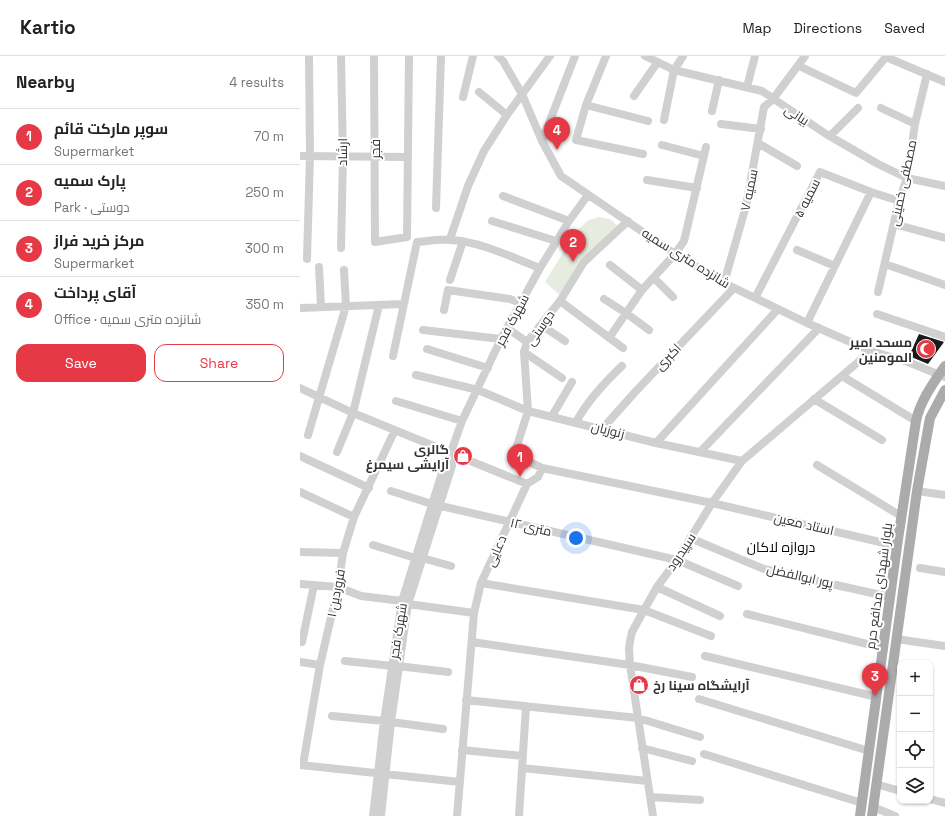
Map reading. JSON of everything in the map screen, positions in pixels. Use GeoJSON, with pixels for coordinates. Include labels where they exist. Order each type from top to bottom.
{"type":"FeatureCollection","features":[{"type":"Feature","properties":{"kind":"main road","name":"بلوار شهدای مدافع حرم"},"geometry":{"type":"LineString","coordinates":[[860,816],[896,546],[916,421],[918,413],[934,384],[943,372]]}},
{"type":"Feature","properties":{"kind":"main road","name":"بلوار شهدای مدافع حرم"},"geometry":{"type":"LineString","coordinates":[[872,812],[917,491],[930,418],[941,403],[945,390]]}},
{"type":"Feature","properties":{"kind":"street"},"geometry":{"type":"LineString","coordinates":[[307,259],[310,156],[309,56]]}},
{"type":"Feature","properties":{"kind":"street","name":"ارشاد"},"geometry":{"type":"LineString","coordinates":[[341,56],[343,157],[341,248]]}},
{"type":"Feature","properties":{"kind":"street","name":"فجر"},"geometry":{"type":"LineString","coordinates":[[374,56],[375,242],[407,237],[408,157]]}},
{"type":"Feature","properties":{"kind":"street"},"geometry":{"type":"LineString","coordinates":[[300,156],[408,157],[409,56]]}},
{"type":"Feature","properties":{"kind":"street"},"geometry":{"type":"LineString","coordinates":[[436,208],[441,56]]}},
{"type":"Feature","properties":{"kind":"street"},"geometry":{"type":"LineString","coordinates":[[463,97],[473,56]]}},
{"type":"Feature","properties":{"kind":"street","name":"شانزده متری سمیه"},"geometry":{"type":"LineString","coordinates":[[498,56],[503,61],[522,94],[542,142],[561,176],[676,254],[724,283],[807,323],[871,350],[929,370],[943,372]]}},
{"type":"Feature","properties":{"kind":"street"},"geometry":{"type":"LineString","coordinates":[[450,239],[468,186],[484,151],[507,115],[550,56]]}},
{"type":"Feature","properties":{"kind":"street"},"geometry":{"type":"LineString","coordinates":[[542,142],[574,56]]}},
{"type":"Feature","properties":{"kind":"street"},"geometry":{"type":"LineString","coordinates":[[606,56],[586,105],[576,140],[643,154]]}},
{"type":"Feature","properties":{"kind":"street","name":"بیانی"},"geometry":{"type":"LineString","coordinates":[[645,56],[674,70],[762,91],[830,136],[878,164],[907,178],[945,186]]}},
{"type":"Feature","properties":{"kind":"street"},"geometry":{"type":"LineString","coordinates":[[664,120],[674,70],[683,56]]}},
{"type":"Feature","properties":{"kind":"street"},"geometry":{"type":"LineString","coordinates":[[748,87],[755,56]]}},
{"type":"Feature","properties":{"kind":"street"},"geometry":{"type":"LineString","coordinates":[[801,59],[856,93],[886,57],[945,82]]}},
{"type":"Feature","properties":{"kind":"street","name":"سمیه ۷"},"geometry":{"type":"LineString","coordinates":[[724,283],[746,206],[764,107],[773,99],[801,59]]}},
{"type":"Feature","properties":{"kind":"street"},"geometry":{"type":"LineString","coordinates":[[634,96],[657,63]]}},
{"type":"Feature","properties":{"kind":"street","name":"مصطفی خمینی"},"geometry":{"type":"LineString","coordinates":[[878,292],[899,201],[907,178],[916,124],[927,74]]}},
{"type":"Feature","properties":{"kind":"street"},"geometry":{"type":"LineString","coordinates":[[712,111],[719,80]]}},
{"type":"Feature","properties":{"kind":"street"},"geometry":{"type":"LineString","coordinates":[[479,92],[507,115]]}},
{"type":"Feature","properties":{"kind":"street"},"geometry":{"type":"LineString","coordinates":[[586,105],[648,121]]}},
{"type":"Feature","properties":{"kind":"street"},"geometry":{"type":"LineString","coordinates":[[830,136],[858,108]]}},
{"type":"Feature","properties":{"kind":"street"},"geometry":{"type":"LineString","coordinates":[[881,108],[916,124]]}},
{"type":"Feature","properties":{"kind":"street"},"geometry":{"type":"LineString","coordinates":[[721,124],[760,129]]}},
{"type":"Feature","properties":{"kind":"street"},"geometry":{"type":"LineString","coordinates":[[758,143],[796,166]]}},
{"type":"Feature","properties":{"kind":"street"},"geometry":{"type":"LineString","coordinates":[[662,145],[704,156]]}},
{"type":"Feature","properties":{"kind":"street"},"geometry":{"type":"LineString","coordinates":[[609,338],[642,290],[676,254],[684,241],[706,147]]}},
{"type":"Feature","properties":{"kind":"street","name":"سمیه ۵"},"geometry":{"type":"LineString","coordinates":[[755,298],[820,172],[870,192],[899,201]]}},
{"type":"Feature","properties":{"kind":"street"},"geometry":{"type":"LineString","coordinates":[[647,180],[697,188]]}},
{"type":"Feature","properties":{"kind":"street"},"geometry":{"type":"LineString","coordinates":[[807,323],[870,192]]}},
{"type":"Feature","properties":{"kind":"street","name":"شهرک فجر"},"geometry":{"type":"LineString","coordinates":[[373,816],[382,773],[405,603],[436,505],[445,463],[451,452],[462,421],[501,339],[540,268],[569,221],[588,195]]}},
{"type":"Feature","properties":{"kind":"street"},"geometry":{"type":"LineString","coordinates":[[503,196],[569,221]]}},
{"type":"Feature","properties":{"kind":"street","name":"دوستی"},"geometry":{"type":"LineString","coordinates":[[542,468],[514,455],[528,411],[524,352],[527,342],[560,300],[584,262],[628,220]]}},
{"type":"Feature","properties":{"kind":"street"},"geometry":{"type":"LineString","coordinates":[[492,221],[556,242]]}},
{"type":"Feature","properties":{"kind":"street"},"geometry":{"type":"LineString","coordinates":[[894,224],[945,238]]}},
{"type":"Feature","properties":{"kind":"street"},"geometry":{"type":"LineString","coordinates":[[393,356],[417,242],[450,239],[463,241],[482,246],[540,268]]}},
{"type":"Feature","properties":{"kind":"street"},"geometry":{"type":"LineString","coordinates":[[450,280],[463,241]]}},
{"type":"Feature","properties":{"kind":"street"},"geometry":{"type":"LineString","coordinates":[[797,250],[835,266]]}},
{"type":"Feature","properties":{"kind":"street"},"geometry":{"type":"LineString","coordinates":[[885,264],[945,285]]}},
{"type":"Feature","properties":{"kind":"street"},"geometry":{"type":"LineString","coordinates":[[610,265],[642,290]]}},
{"type":"Feature","properties":{"kind":"street"},"geometry":{"type":"LineString","coordinates":[[319,267],[321,307]]}},
{"type":"Feature","properties":{"kind":"street"},"geometry":{"type":"LineString","coordinates":[[308,435],[346,306],[344,270]]}},
{"type":"Feature","properties":{"kind":"street"},"geometry":{"type":"LineString","coordinates":[[654,278],[673,297]]}},
{"type":"Feature","properties":{"kind":"street","name":"اکبری"},"geometry":{"type":"LineString","coordinates":[[603,428],[636,390],[734,288]]}},
{"type":"Feature","properties":{"kind":"street"},"geometry":{"type":"LineString","coordinates":[[444,310],[448,290],[521,302]]}},
{"type":"Feature","properties":{"kind":"street"},"geometry":{"type":"LineString","coordinates":[[604,299],[649,330]]}},
{"type":"Feature","properties":{"kind":"street"},"geometry":{"type":"LineString","coordinates":[[560,300],[623,348]]}},
{"type":"Feature","properties":{"kind":"street"},"geometry":{"type":"LineString","coordinates":[[300,308],[403,304]]}},
{"type":"Feature","properties":{"kind":"street"},"geometry":{"type":"LineString","coordinates":[[337,452],[352,413],[379,305]]}},
{"type":"Feature","properties":{"kind":"street"},"geometry":{"type":"LineString","coordinates":[[656,442],[778,309]]}},
{"type":"Feature","properties":{"kind":"street"},"geometry":{"type":"LineString","coordinates":[[877,314],[945,337]]}},
{"type":"Feature","properties":{"kind":"street"},"geometry":{"type":"LineString","coordinates":[[541,325],[565,341]]}},
{"type":"Feature","properties":{"kind":"street"},"geometry":{"type":"LineString","coordinates":[[507,328],[527,342]]}},
{"type":"Feature","properties":{"kind":"street"},"geometry":{"type":"LineString","coordinates":[[700,452],[819,328]]}},
{"type":"Feature","properties":{"kind":"street"},"geometry":{"type":"LineString","coordinates":[[423,330],[501,339]]}},
{"type":"Feature","properties":{"kind":"street"},"geometry":{"type":"LineString","coordinates":[[427,349],[488,368]]}},
{"type":"Feature","properties":{"kind":"street","name":"سپیدرود"},"geometry":{"type":"LineString","coordinates":[[653,816],[630,665],[629,649],[632,632],[657,587],[677,560],[712,503],[742,461],[871,350]]}},
{"type":"Feature","properties":{"kind":"street"},"geometry":{"type":"LineString","coordinates":[[524,352],[562,378]]}},
{"type":"Feature","properties":{"kind":"street"},"geometry":{"type":"LineString","coordinates":[[576,422],[584,408],[604,383],[622,366]]}},
{"type":"Feature","properties":{"kind":"street"},"geometry":{"type":"LineString","coordinates":[[929,370],[934,384]]}},
{"type":"Feature","properties":{"kind":"street","name":"زنوزیان"},"geometry":{"type":"LineString","coordinates":[[416,375],[478,390],[528,411],[742,461]]}},
{"type":"Feature","properties":{"kind":"street"},"geometry":{"type":"LineString","coordinates":[[842,376],[916,421]]}},
{"type":"Feature","properties":{"kind":"street"},"geometry":{"type":"LineString","coordinates":[[552,416],[572,382]]}},
{"type":"Feature","properties":{"kind":"street"},"geometry":{"type":"LineString","coordinates":[[300,388],[352,413],[527,484]]}},
{"type":"Feature","properties":{"kind":"street"},"geometry":{"type":"LineString","coordinates":[[814,399],[882,440]]}},
{"type":"Feature","properties":{"kind":"street"},"geometry":{"type":"LineString","coordinates":[[396,401],[462,421]]}},
{"type":"Feature","properties":{"kind":"street","name":"فروردین ۱"},"geometry":{"type":"LineString","coordinates":[[302,765],[320,664],[338,587],[343,553],[354,517],[369,488],[395,430]]}},
{"type":"Feature","properties":{"kind":"street"},"geometry":{"type":"LineString","coordinates":[[300,456],[369,488]]}},
{"type":"Feature","properties":{"kind":"street"},"geometry":{"type":"LineString","coordinates":[[817,465],[901,516]]}},
{"type":"Feature","properties":{"kind":"street"},"geometry":{"type":"LineString","coordinates":[[542,468],[712,503]]}},
{"type":"Feature","properties":{"kind":"street","name":"دعایی"},"geometry":{"type":"LineString","coordinates":[[457,816],[474,613],[481,583],[527,484],[538,476],[542,468]]}},
{"type":"Feature","properties":{"kind":"street","name":"۱۲ متری"},"geometry":{"type":"LineString","coordinates":[[391,490],[436,505],[677,560],[738,586]]}},
{"type":"Feature","properties":{"kind":"street"},"geometry":{"type":"LineString","coordinates":[[917,491],[945,495]]}},
{"type":"Feature","properties":{"kind":"street"},"geometry":{"type":"LineString","coordinates":[[300,492],[354,517]]}},
{"type":"Feature","properties":{"kind":"street","name":"استاد معین"},"geometry":{"type":"LineString","coordinates":[[712,503],[896,546]]}},
{"type":"Feature","properties":{"kind":"street","name":"پور ابوالفضل"},"geometry":{"type":"LineString","coordinates":[[690,538],[764,569],[890,597]]}},
{"type":"Feature","properties":{"kind":"street"},"geometry":{"type":"LineString","coordinates":[[373,545],[452,566]]}},
{"type":"Feature","properties":{"kind":"street"},"geometry":{"type":"LineString","coordinates":[[300,552],[343,553]]}},
{"type":"Feature","properties":{"kind":"street"},"geometry":{"type":"LineString","coordinates":[[920,568],[945,572]]}},
{"type":"Feature","properties":{"kind":"street"},"geometry":{"type":"LineString","coordinates":[[481,583],[644,610],[711,636]]}},
{"type":"Feature","properties":{"kind":"street"},"geometry":{"type":"LineString","coordinates":[[300,584],[338,587],[360,596],[474,613]]}},
{"type":"Feature","properties":{"kind":"street"},"geometry":{"type":"LineString","coordinates":[[300,641],[302,642],[314,585]]}},
{"type":"Feature","properties":{"kind":"street"},"geometry":{"type":"LineString","coordinates":[[657,587],[720,616]]}},
{"type":"Feature","properties":{"kind":"street"},"geometry":{"type":"LineString","coordinates":[[747,614],[883,648]]}},
{"type":"Feature","properties":{"kind":"street"},"geometry":{"type":"LineString","coordinates":[[896,639],[945,646]]}},
{"type":"Feature","properties":{"kind":"street"},"geometry":{"type":"LineString","coordinates":[[472,642],[630,665],[692,678]]}},
{"type":"Feature","properties":{"kind":"street"},"geometry":{"type":"LineString","coordinates":[[704,656],[877,697]]}},
{"type":"Feature","properties":{"kind":"street"},"geometry":{"type":"LineString","coordinates":[[345,661],[448,672]]}},
{"type":"Feature","properties":{"kind":"street"},"geometry":{"type":"LineString","coordinates":[[300,662],[320,664]]}},
{"type":"Feature","properties":{"kind":"street"},"geometry":{"type":"LineString","coordinates":[[700,699],[869,751]]}},
{"type":"Feature","properties":{"kind":"street"},"geometry":{"type":"LineString","coordinates":[[466,700],[638,718],[700,737]]}},
{"type":"Feature","properties":{"kind":"street"},"geometry":{"type":"LineString","coordinates":[[519,816],[526,706]]}},
{"type":"Feature","properties":{"kind":"street"},"geometry":{"type":"LineString","coordinates":[[332,716],[388,721],[443,729]]}},
{"type":"Feature","properties":{"kind":"street"},"geometry":{"type":"LineString","coordinates":[[642,748],[692,762]]}},
{"type":"Feature","properties":{"kind":"street"},"geometry":{"type":"LineString","coordinates":[[462,750],[523,756]]}},
{"type":"Feature","properties":{"kind":"street"},"geometry":{"type":"LineString","coordinates":[[704,754],[862,802]]}},
{"type":"Feature","properties":{"kind":"street"},"geometry":{"type":"LineString","coordinates":[[302,765],[460,782]]}},
{"type":"Feature","properties":{"kind":"street"},"geometry":{"type":"LineString","coordinates":[[522,768],[647,781]]}},
{"type":"Feature","properties":{"kind":"street","name":"شهرک فجر"},"geometry":{"type":"LineString","coordinates":[[381,816],[382,773]]}},
{"type":"Feature","properties":{"kind":"street"},"geometry":{"type":"LineString","coordinates":[[876,784],[897,790]]}},
{"type":"Feature","properties":{"kind":"street"},"geometry":{"type":"LineString","coordinates":[[650,797],[700,800]]}},
{"type":"Feature","properties":{"kind":"street"},"geometry":{"type":"LineString","coordinates":[[933,800],[945,803]]}},
{"type":"Feature","properties":{"kind":"street"},"geometry":{"type":"LineString","coordinates":[[872,812],[895,816]]}},
{"type":"Feature","properties":{"kind":"shaded area"},"geometry":{"type":"Polygon","coordinates":[[[598,217],[610,219],[619,227],[582,269],[561,296],[545,282],[576,232],[587,221],[598,217]]]}},
{"type":"Feature","properties":{"kind":"building","name":"مسحد امیر المومنین"},"geometry":{"type":"Polygon","coordinates":[[[919,334],[944,342],[928,364],[909,356],[919,334]]]}},
{"type":"Feature","properties":{"kind":"place","name":"آقای پرداخت"},"geometry":{"type":"Point","coordinates":[557,150]}},
{"type":"Feature","properties":{"kind":"place","name":"پارک سمیه"},"geometry":{"type":"Point","coordinates":[573,262]}},
{"type":"Feature","properties":{"kind":"place","name":"مسحد امیر المومنین"},"geometry":{"type":"Point","coordinates":[926,349]}},
{"type":"Feature","properties":{"kind":"place","name":"گالری آرایشی سیمرغ"},"geometry":{"type":"Point","coordinates":[463,456]}},
{"type":"Feature","properties":{"kind":"place","name":"سوپر مارکت قائم"},"geometry":{"type":"Point","coordinates":[520,477]}},
{"type":"Feature","properties":{"kind":"place","name":"آرایشگاه سینا رخ"},"geometry":{"type":"Point","coordinates":[639,685]}},
{"type":"Feature","properties":{"kind":"place","name":"مرکز خرید فراز"},"geometry":{"type":"Point","coordinates":[875,696]}},
{"type":"Feature","properties":{"kind":"district","name":"دروازه لاکان"},"geometry":{"type":"Point","coordinates":[781,547]}}]}
